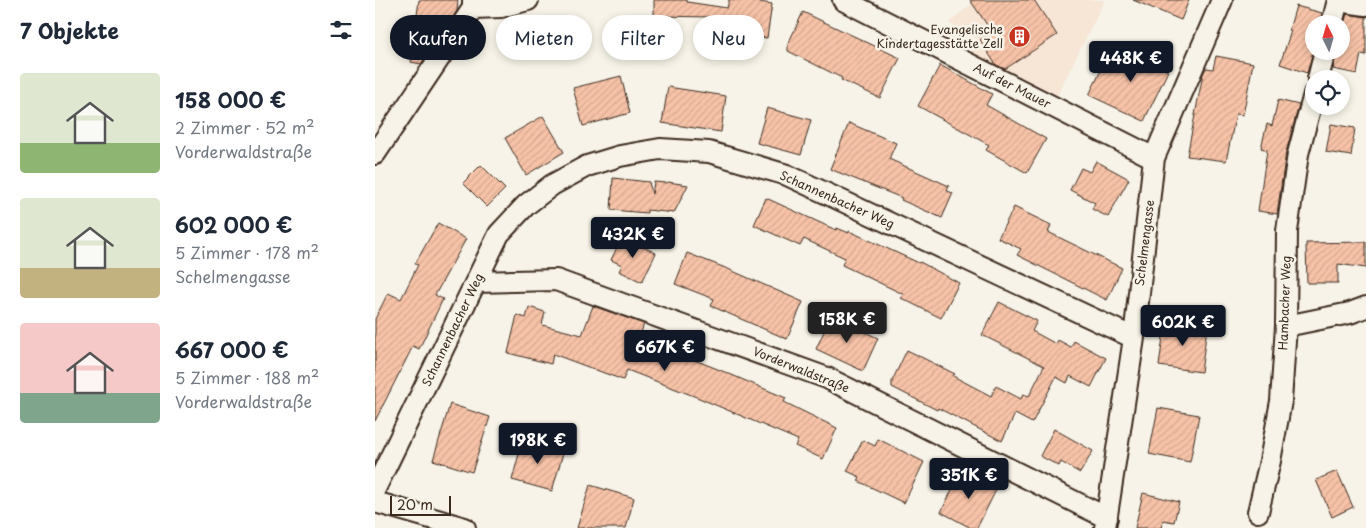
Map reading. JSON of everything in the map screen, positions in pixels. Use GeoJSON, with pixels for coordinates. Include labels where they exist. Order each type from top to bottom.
{"type":"FeatureCollection","features":[{"type":"Feature","properties":{"kind":"street"},"geometry":{"type":"LineString","coordinates":[[375,154],[473,4],[501,7],[528,0]]}},
{"type":"Feature","properties":{"kind":"street","name":"Auf der Mauer"},"geometry":{"type":"LineString","coordinates":[[843,0],[1155,158]]}},
{"type":"Feature","properties":{"kind":"street","name":"Schelmengasse"},"geometry":{"type":"LineString","coordinates":[[1106,523],[1134,338],[1155,158],[1223,0]]}},
{"type":"Feature","properties":{"kind":"street"},"geometry":{"type":"LineString","coordinates":[[1334,15],[1338,1],[1366,4]]}},
{"type":"Feature","properties":{"kind":"street","name":"Hambacher Weg"},"geometry":{"type":"LineString","coordinates":[[1258,512],[1270,462],[1281,401],[1286,326],[1287,231],[1298,154],[1308,115]]}},
{"type":"Feature","properties":{"kind":"street","name":"Schannenbacher Weg"},"geometry":{"type":"LineString","coordinates":[[375,489],[499,234],[526,205],[552,185],[587,166],[620,156],[660,149],[709,152],[787,175],[1134,338]]}},
{"type":"Feature","properties":{"kind":"street","name":"Vorderwaldstraße"},"geometry":{"type":"LineString","coordinates":[[476,282],[556,280],[827,378],[1106,523]]}},
{"type":"Feature","properties":{"kind":"street"},"geometry":{"type":"LineString","coordinates":[[1286,326],[1350,313],[1366,307]]}},
{"type":"Feature","properties":{"kind":"street"},"geometry":{"type":"LineString","coordinates":[[375,502],[465,528]]}},
{"type":"Feature","properties":{"kind":"shaded area"},"geometry":{"type":"Polygon","coordinates":[[[976,0],[1105,0],[1055,99],[969,58],[977,40],[949,23],[976,0]]]}},
{"type":"Feature","properties":{"kind":"building"},"geometry":{"type":"Polygon","coordinates":[[[419,0],[458,0],[457,11],[454,15],[417,15],[419,0]]]}},
{"type":"Feature","properties":{"kind":"building"},"geometry":{"type":"Polygon","coordinates":[[[654,0],[687,0],[687,2],[727,8],[729,0],[747,0],[772,4],[767,38],[764,38],[764,15],[693,15],[693,17],[654,15],[654,0]]]}},
{"type":"Feature","properties":{"kind":"building","name":"Evangelische Kindertagesstätte Zell"},"geometry":{"type":"Polygon","coordinates":[[[970,0],[1034,0],[1057,35],[1005,69],[996,65],[980,40],[992,32],[970,0]]]}},
{"type":"Feature","properties":{"kind":"building"},"geometry":{"type":"Polygon","coordinates":[[[1133,0],[1189,0],[1181,20],[1133,0]]]}},
{"type":"Feature","properties":{"kind":"building"},"geometry":{"type":"Polygon","coordinates":[[[1296,6],[1322,13],[1322,15],[1305,15],[1305,60],[1311,60],[1308,70],[1305,70],[1305,72],[1280,64],[1291,31],[1289,30],[1296,6]]]}},
{"type":"Feature","properties":{"kind":"building"},"geometry":{"type":"Polygon","coordinates":[[[803,12],[900,58],[880,98],[841,80],[842,78],[788,51],[788,44],[803,12]]]}},
{"type":"Feature","properties":{"kind":"building"},"geometry":{"type":"Polygon","coordinates":[[[1347,14],[1366,17],[1366,55],[1361,54],[1357,74],[1350,73],[1350,70],[1333,69],[1335,60],[1350,60],[1350,15],[1347,14]]]}},
{"type":"Feature","properties":{"kind":"building"},"geometry":{"type":"Polygon","coordinates":[[[1147,48],[1167,57],[1161,68],[1168,71],[1144,121],[1089,95],[1108,56],[1128,66],[1134,55],[1142,58],[1147,48]]]}},
{"type":"Feature","properties":{"kind":"building"},"geometry":{"type":"Polygon","coordinates":[[[1216,56],[1253,63],[1243,115],[1236,114],[1226,161],[1187,156],[1203,74],[1206,68],[1213,69],[1216,56]]]}},
{"type":"Feature","properties":{"kind":"building"},"geometry":{"type":"Polygon","coordinates":[[[411,60],[424,60],[421,64],[411,62],[411,60]]]}},
{"type":"Feature","properties":{"kind":"building"},"geometry":{"type":"Polygon","coordinates":[[[940,65],[992,94],[986,105],[1046,139],[1027,173],[986,150],[989,145],[918,106],[940,65]]]}},
{"type":"Feature","properties":{"kind":"building"},"geometry":{"type":"Polygon","coordinates":[[[621,76],[630,113],[583,126],[573,88],[621,76]]]}},
{"type":"Feature","properties":{"kind":"building"},"geometry":{"type":"Polygon","coordinates":[[[668,87],[726,96],[721,132],[662,123],[668,87]]]}},
{"type":"Feature","properties":{"kind":"building"},"geometry":{"type":"Polygon","coordinates":[[[1278,100],[1299,105],[1286,152],[1277,214],[1258,211],[1267,150],[1261,148],[1267,124],[1272,126],[1278,100]]]}},
{"type":"Feature","properties":{"kind":"building"},"geometry":{"type":"Polygon","coordinates":[[[767,108],[811,120],[801,155],[757,143],[767,108]]]}},
{"type":"Feature","properties":{"kind":"building"},"geometry":{"type":"Polygon","coordinates":[[[543,116],[564,152],[526,175],[505,138],[543,116]]]}},
{"type":"Feature","properties":{"kind":"building"},"geometry":{"type":"Polygon","coordinates":[[[849,123],[896,143],[889,159],[949,186],[947,191],[953,193],[942,218],[901,200],[902,198],[830,169],[849,123]]]}},
{"type":"Feature","properties":{"kind":"building"},"geometry":{"type":"Polygon","coordinates":[[[1331,124],[1355,128],[1351,156],[1326,152],[1331,124]]]}},
{"type":"Feature","properties":{"kind":"building"},"geometry":{"type":"Polygon","coordinates":[[[1096,161],[1129,179],[1108,217],[1092,209],[1095,203],[1070,190],[1081,168],[1090,172],[1096,161]]]}},
{"type":"Feature","properties":{"kind":"building"},"geometry":{"type":"Polygon","coordinates":[[[481,165],[505,189],[487,207],[463,183],[481,165]]]}},
{"type":"Feature","properties":{"kind":"building"},"geometry":{"type":"Polygon","coordinates":[[[613,178],[649,182],[652,194],[654,182],[688,185],[674,213],[647,210],[647,213],[611,210],[613,178]]]}},
{"type":"Feature","properties":{"kind":"building"},"geometry":{"type":"Polygon","coordinates":[[[766,198],[836,230],[837,228],[849,233],[849,231],[920,262],[959,283],[941,318],[901,298],[903,294],[842,265],[845,258],[804,239],[800,246],[754,225],[766,198]]]}},
{"type":"Feature","properties":{"kind":"building"},"geometry":{"type":"Polygon","coordinates":[[[1014,207],[1051,225],[1048,232],[1122,268],[1107,300],[1017,255],[1021,249],[998,238],[1014,207]]]}},
{"type":"Feature","properties":{"kind":"building"},"geometry":{"type":"Polygon","coordinates":[[[438,223],[466,239],[435,295],[443,299],[419,349],[413,346],[375,421],[375,319],[388,293],[401,299],[418,265],[415,264],[438,223]]]}},
{"type":"Feature","properties":{"kind":"building"},"geometry":{"type":"Polygon","coordinates":[[[622,237],[656,253],[642,282],[619,271],[622,265],[611,260],[622,237]]]}},
{"type":"Feature","properties":{"kind":"building"},"geometry":{"type":"Polygon","coordinates":[[[1366,242],[1366,268],[1338,264],[1338,283],[1307,283],[1306,243],[1366,242]]]}},
{"type":"Feature","properties":{"kind":"building"},"geometry":{"type":"Polygon","coordinates":[[[687,253],[803,302],[787,339],[711,306],[714,299],[675,284],[687,253]]]}},
{"type":"Feature","properties":{"kind":"building"},"geometry":{"type":"Polygon","coordinates":[[[999,302],[1037,321],[1032,331],[1056,344],[1058,340],[1071,347],[1074,341],[1106,358],[1091,387],[1070,376],[1067,383],[1056,377],[1032,423],[1015,414],[1002,441],[892,387],[892,381],[907,350],[955,374],[953,376],[991,396],[996,386],[1021,399],[1023,394],[1029,396],[1044,366],[982,335],[999,302]]]}},
{"type":"Feature","properties":{"kind":"building"},"geometry":{"type":"Polygon","coordinates":[[[593,306],[644,324],[639,338],[786,398],[784,402],[837,428],[823,459],[795,446],[798,440],[627,370],[623,380],[553,354],[551,364],[508,353],[517,315],[526,318],[529,307],[545,312],[542,325],[582,335],[593,306]]]}},
{"type":"Feature","properties":{"kind":"building"},"geometry":{"type":"Polygon","coordinates":[[[831,316],[878,338],[863,371],[816,349],[831,316]]]}},
{"type":"Feature","properties":{"kind":"building"},"geometry":{"type":"Polygon","coordinates":[[[1165,322],[1207,328],[1201,372],[1159,366],[1165,322]]]}},
{"type":"Feature","properties":{"kind":"building"},"geometry":{"type":"Polygon","coordinates":[[[450,404],[490,417],[472,472],[433,460],[450,404]]]}},
{"type":"Feature","properties":{"kind":"building"},"geometry":{"type":"Polygon","coordinates":[[[1158,408],[1199,415],[1190,462],[1149,454],[1158,408]]]}},
{"type":"Feature","properties":{"kind":"building"},"geometry":{"type":"Polygon","coordinates":[[[1054,429],[1093,451],[1080,473],[1061,462],[1059,466],[1040,456],[1054,429]]]}},
{"type":"Feature","properties":{"kind":"building"},"geometry":{"type":"Polygon","coordinates":[[[523,439],[564,450],[552,491],[512,480],[523,439]]]}},
{"type":"Feature","properties":{"kind":"building"},"geometry":{"type":"Polygon","coordinates":[[[878,439],[924,462],[904,503],[858,481],[860,477],[847,471],[863,440],[875,446],[878,439]]]}},
{"type":"Feature","properties":{"kind":"building"},"geometry":{"type":"Polygon","coordinates":[[[962,470],[997,488],[977,528],[971,528],[941,512],[962,470]]]}},
{"type":"Feature","properties":{"kind":"building"},"geometry":{"type":"Polygon","coordinates":[[[1337,471],[1353,507],[1332,517],[1316,480],[1337,471]]]}},
{"type":"Feature","properties":{"kind":"building"},"geometry":{"type":"Polygon","coordinates":[[[590,485],[634,498],[626,528],[577,528],[590,485]]]}},
{"type":"Feature","properties":{"kind":"building"},"geometry":{"type":"Polygon","coordinates":[[[1143,493],[1179,502],[1174,522],[1163,520],[1161,528],[1135,528],[1143,493]]]}},
{"type":"Feature","properties":{"kind":"place","name":"Evangelische Kindertagesstätte Zell"},"geometry":{"type":"Point","coordinates":[1019,37]}}]}
